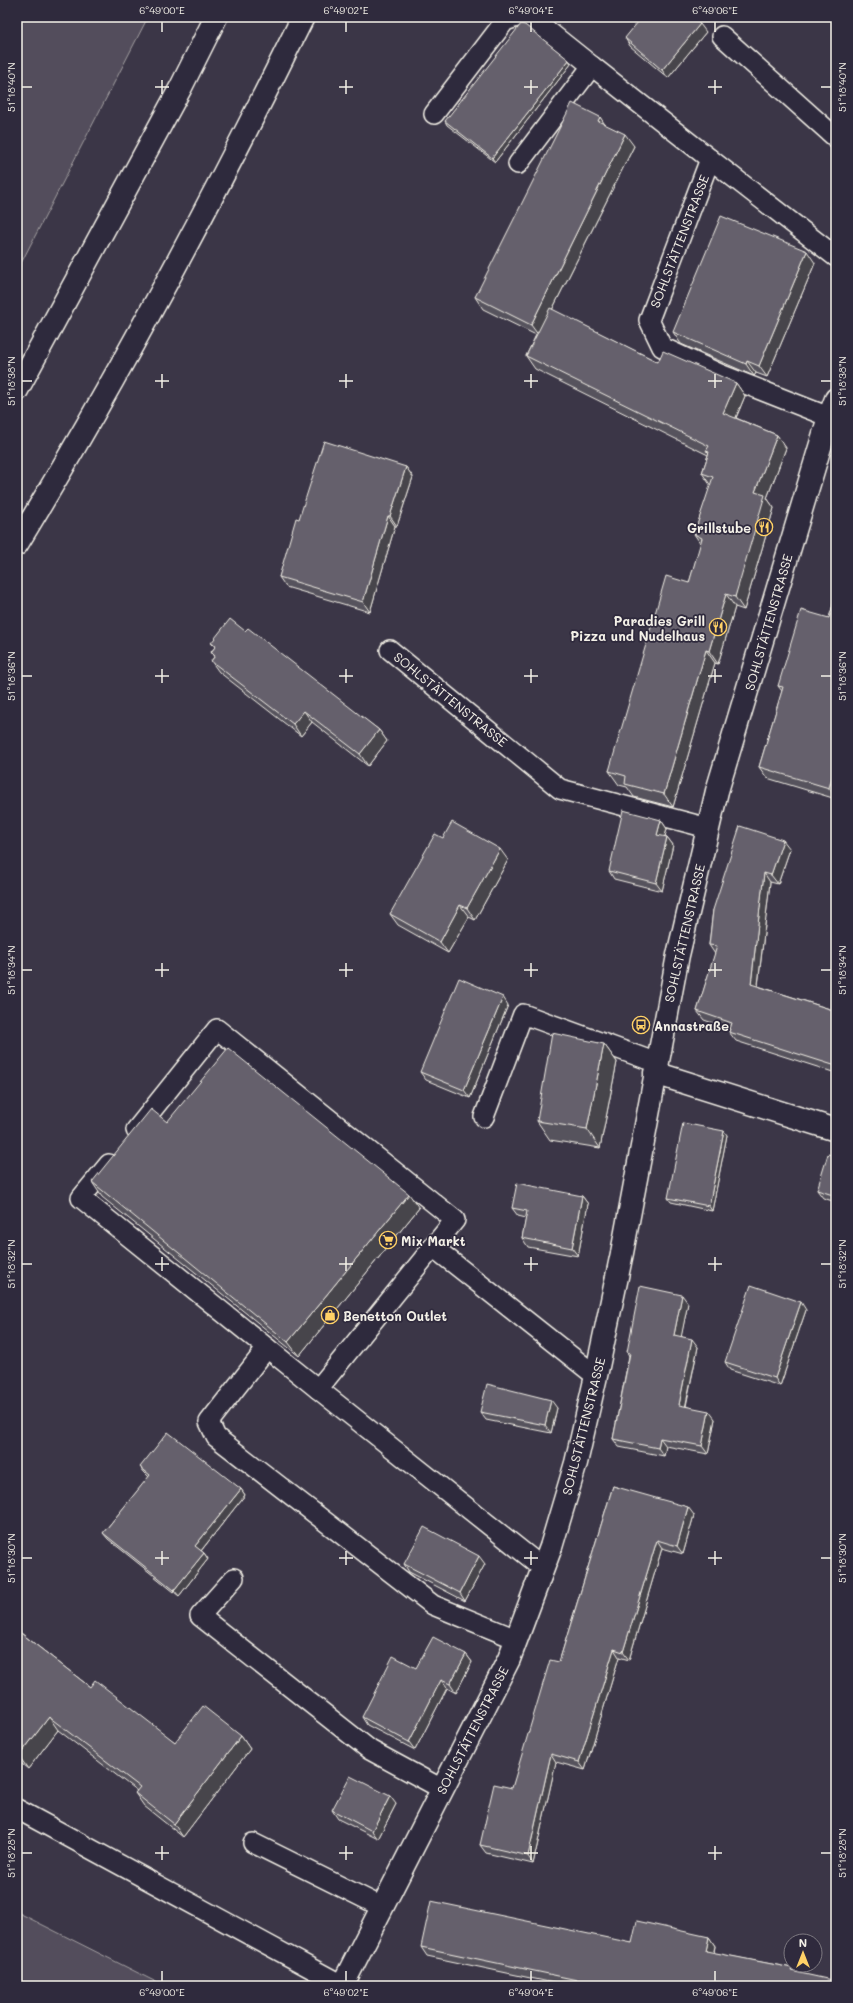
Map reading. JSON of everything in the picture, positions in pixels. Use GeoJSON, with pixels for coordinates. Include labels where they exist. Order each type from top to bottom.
{"type":"FeatureCollection","features":[{"type":"Feature","properties":{"kind":"main road"},"geometry":{"type":"LineString","coordinates":[[17,390],[181,87],[216,17]]}},
{"type":"Feature","properties":{"kind":"main road"},"geometry":{"type":"LineString","coordinates":[[17,544],[118,372],[256,112],[303,17]]}},
{"type":"Feature","properties":{"kind":"main road","name":"SOHLSTÄTTENSTRASSE"},"geometry":{"type":"LineString","coordinates":[[342,1986],[509,1659],[543,1568],[576,1463],[622,1254],[678,955],[708,828],[717,791],[832,408]]}},
{"type":"Feature","properties":{"kind":"main road"},"geometry":{"type":"LineString","coordinates":[[656,1068],[836,1130]]}},
{"type":"Feature","properties":{"kind":"lane"},"geometry":{"type":"LineString","coordinates":[[434,114],[505,20],[517,17]]}},
{"type":"Feature","properties":{"kind":"lane"},"geometry":{"type":"LineString","coordinates":[[526,17],[533,19],[710,159]]}},
{"type":"Feature","properties":{"kind":"lane"},"geometry":{"type":"LineString","coordinates":[[722,36],[836,138]]}},
{"type":"Feature","properties":{"kind":"lane"},"geometry":{"type":"LineString","coordinates":[[518,164],[592,66]]}},
{"type":"Feature","properties":{"kind":"lane","name":"SOHLSTÄTTENSTRASSE"},"geometry":{"type":"LineString","coordinates":[[832,408],[720,374],[662,347],[649,320],[710,159],[836,257]]}},
{"type":"Feature","properties":{"kind":"lane","name":"SOHLSTÄTTENSTRASSE"},"geometry":{"type":"LineString","coordinates":[[390,650],[560,789],[708,828]]}},
{"type":"Feature","properties":{"kind":"lane"},"geometry":{"type":"LineString","coordinates":[[484,1117],[523,1014],[656,1068]]}},
{"type":"Feature","properties":{"kind":"lane"},"geometry":{"type":"LineString","coordinates":[[318,1388],[455,1220],[217,1029],[81,1198],[267,1348],[543,1568]]}},
{"type":"Feature","properties":{"kind":"lane"},"geometry":{"type":"LineString","coordinates":[[433,1247],[596,1376]]}},
{"type":"Feature","properties":{"kind":"lane"},"geometry":{"type":"LineString","coordinates":[[267,1348],[209,1422],[216,1437],[433,1605],[516,1639]]}},
{"type":"Feature","properties":{"kind":"lane"},"geometry":{"type":"LineString","coordinates":[[234,1578],[200,1616],[370,1750],[442,1789]]}},
{"type":"Feature","properties":{"kind":"lane"},"geometry":{"type":"LineString","coordinates":[[17,1810],[342,1986]]}},
{"type":"Feature","properties":{"kind":"lane"},"geometry":{"type":"LineString","coordinates":[[253,1844],[382,1906]]}},
{"type":"Feature","properties":{"kind":"shaded area"},"geometry":{"type":"Polygon","coordinates":[[[17,17],[148,17],[17,271],[17,17]]]}},
{"type":"Feature","properties":{"kind":"shaded area"},"geometry":{"type":"Polygon","coordinates":[[[17,1912],[164,1986],[17,1986],[17,1912]]]}},
{"type":"Feature","properties":{"kind":"building"},"geometry":{"type":"Polygon","coordinates":[[[642,17],[691,17],[700,24],[662,70],[625,38],[642,17]]]}},
{"type":"Feature","properties":{"kind":"building"},"geometry":{"type":"Polygon","coordinates":[[[521,24],[525,25],[569,60],[492,158],[445,121],[521,24]]]}},
{"type":"Feature","properties":{"kind":"building"},"geometry":{"type":"Polygon","coordinates":[[[572,103],[600,117],[598,121],[625,134],[531,325],[475,297],[572,103]]]}},
{"type":"Feature","properties":{"kind":"building"},"geometry":{"type":"Polygon","coordinates":[[[836,196],[836,209],[831,207],[836,196]]]}},
{"type":"Feature","properties":{"kind":"building"},"geometry":{"type":"Polygon","coordinates":[[[721,216],[807,251],[759,366],[747,361],[746,364],[673,332],[721,216]]]}},
{"type":"Feature","properties":{"kind":"building"},"geometry":{"type":"Polygon","coordinates":[[[550,308],[658,362],[663,351],[736,383],[723,413],[777,435],[755,492],[765,495],[735,597],[726,594],[709,651],[706,650],[664,794],[625,784],[626,776],[609,771],[666,576],[689,583],[702,538],[694,534],[713,477],[702,473],[709,452],[706,451],[709,446],[526,356],[550,308]]]}},
{"type":"Feature","properties":{"kind":"building"},"geometry":{"type":"Polygon","coordinates":[[[324,441],[406,467],[390,516],[388,516],[363,602],[279,577],[296,518],[299,519],[324,441]]]}},
{"type":"Feature","properties":{"kind":"building"},"geometry":{"type":"Polygon","coordinates":[[[836,595],[836,764],[829,788],[759,767],[783,687],[778,686],[801,610],[829,618],[836,595]]]}},
{"type":"Feature","properties":{"kind":"building"},"geometry":{"type":"Polygon","coordinates":[[[230,619],[245,631],[248,628],[379,730],[360,754],[304,711],[293,724],[211,661],[215,656],[211,652],[216,646],[211,643],[230,619]]]}},
{"type":"Feature","properties":{"kind":"building"},"geometry":{"type":"Polygon","coordinates":[[[623,810],[661,820],[657,835],[667,837],[656,883],[609,871],[623,810]]]}},
{"type":"Feature","properties":{"kind":"building"},"geometry":{"type":"Polygon","coordinates":[[[452,822],[500,849],[467,908],[460,905],[440,942],[390,914],[435,834],[443,838],[452,822]]]}},
{"type":"Feature","properties":{"kind":"building"},"geometry":{"type":"Polygon","coordinates":[[[740,826],[783,840],[771,875],[764,873],[751,984],[836,1011],[836,1066],[729,1032],[732,1023],[697,1011],[717,946],[709,945],[713,910],[740,826]]]}},
{"type":"Feature","properties":{"kind":"building"},"geometry":{"type":"Polygon","coordinates":[[[459,978],[503,997],[464,1090],[420,1072],[459,978]]]}},
{"type":"Feature","properties":{"kind":"building"},"geometry":{"type":"Polygon","coordinates":[[[552,1033],[604,1044],[587,1129],[537,1121],[552,1033]]]}},
{"type":"Feature","properties":{"kind":"building"},"geometry":{"type":"Polygon","coordinates":[[[228,1048],[409,1194],[288,1342],[92,1182],[151,1109],[167,1122],[228,1048]]]}},
{"type":"Feature","properties":{"kind":"building"},"geometry":{"type":"Polygon","coordinates":[[[683,1123],[724,1131],[709,1206],[668,1198],[683,1123]]]}},
{"type":"Feature","properties":{"kind":"building"},"geometry":{"type":"Polygon","coordinates":[[[828,1154],[836,1156],[836,1196],[817,1190],[828,1154]]]}},
{"type":"Feature","properties":{"kind":"building"},"geometry":{"type":"Polygon","coordinates":[[[517,1183],[582,1196],[572,1248],[522,1238],[527,1211],[512,1208],[517,1183]]]}},
{"type":"Feature","properties":{"kind":"building"},"geometry":{"type":"Polygon","coordinates":[[[751,1285],[801,1302],[775,1378],[725,1362],[751,1285]]]}},
{"type":"Feature","properties":{"kind":"building"},"geometry":{"type":"Polygon","coordinates":[[[640,1286],[682,1295],[674,1335],[692,1339],[679,1405],[709,1411],[702,1446],[660,1438],[658,1448],[613,1439],[630,1353],[627,1352],[640,1286]]]}},
{"type":"Feature","properties":{"kind":"building"},"geometry":{"type":"Polygon","coordinates":[[[487,1384],[551,1400],[545,1425],[480,1412],[487,1384]]]}},
{"type":"Feature","properties":{"kind":"building"},"geometry":{"type":"Polygon","coordinates":[[[168,1432],[241,1489],[195,1546],[204,1553],[174,1590],[103,1533],[150,1475],[140,1467],[168,1432]]]}},
{"type":"Feature","properties":{"kind":"building"},"geometry":{"type":"Polygon","coordinates":[[[613,1486],[688,1507],[677,1546],[657,1540],[623,1652],[614,1649],[579,1762],[551,1754],[528,1856],[480,1845],[494,1784],[512,1788],[550,1660],[559,1662],[613,1486]]]}},
{"type":"Feature","properties":{"kind":"building"},"geometry":{"type":"Polygon","coordinates":[[[424,1527],[479,1556],[460,1593],[404,1564],[424,1527]]]}},
{"type":"Feature","properties":{"kind":"building"},"geometry":{"type":"Polygon","coordinates":[[[17,1630],[90,1687],[95,1680],[175,1742],[203,1706],[241,1736],[174,1824],[135,1793],[140,1787],[49,1717],[19,1756],[17,1754],[17,1630]]]}},
{"type":"Feature","properties":{"kind":"building"},"geometry":{"type":"Polygon","coordinates":[[[433,1637],[466,1654],[450,1684],[441,1680],[409,1742],[362,1717],[393,1656],[416,1668],[433,1637]]]}},
{"type":"Feature","properties":{"kind":"building"},"geometry":{"type":"Polygon","coordinates":[[[350,1776],[390,1796],[372,1831],[332,1810],[350,1776]]]}},
{"type":"Feature","properties":{"kind":"building"},"geometry":{"type":"Polygon","coordinates":[[[431,1901],[632,1943],[637,1921],[709,1937],[706,1951],[783,1966],[783,1973],[800,1973],[836,1981],[836,1986],[610,1986],[421,1947],[431,1901]]]}},
{"type":"Feature","properties":{"kind":"place","name":"Grillstube"},"geometry":{"type":"Point","coordinates":[764,527]}},
{"type":"Feature","properties":{"kind":"place","name":"Paradies Grill Pizza und Nudelhaus"},"geometry":{"type":"Point","coordinates":[718,627]}},
{"type":"Feature","properties":{"kind":"place","name":"Annastraße"},"geometry":{"type":"Point","coordinates":[641,1025]}},
{"type":"Feature","properties":{"kind":"place","name":"Mix Markt"},"geometry":{"type":"Point","coordinates":[388,1240]}},
{"type":"Feature","properties":{"kind":"place","name":"Benetton Outlet"},"geometry":{"type":"Point","coordinates":[330,1315]}}]}
